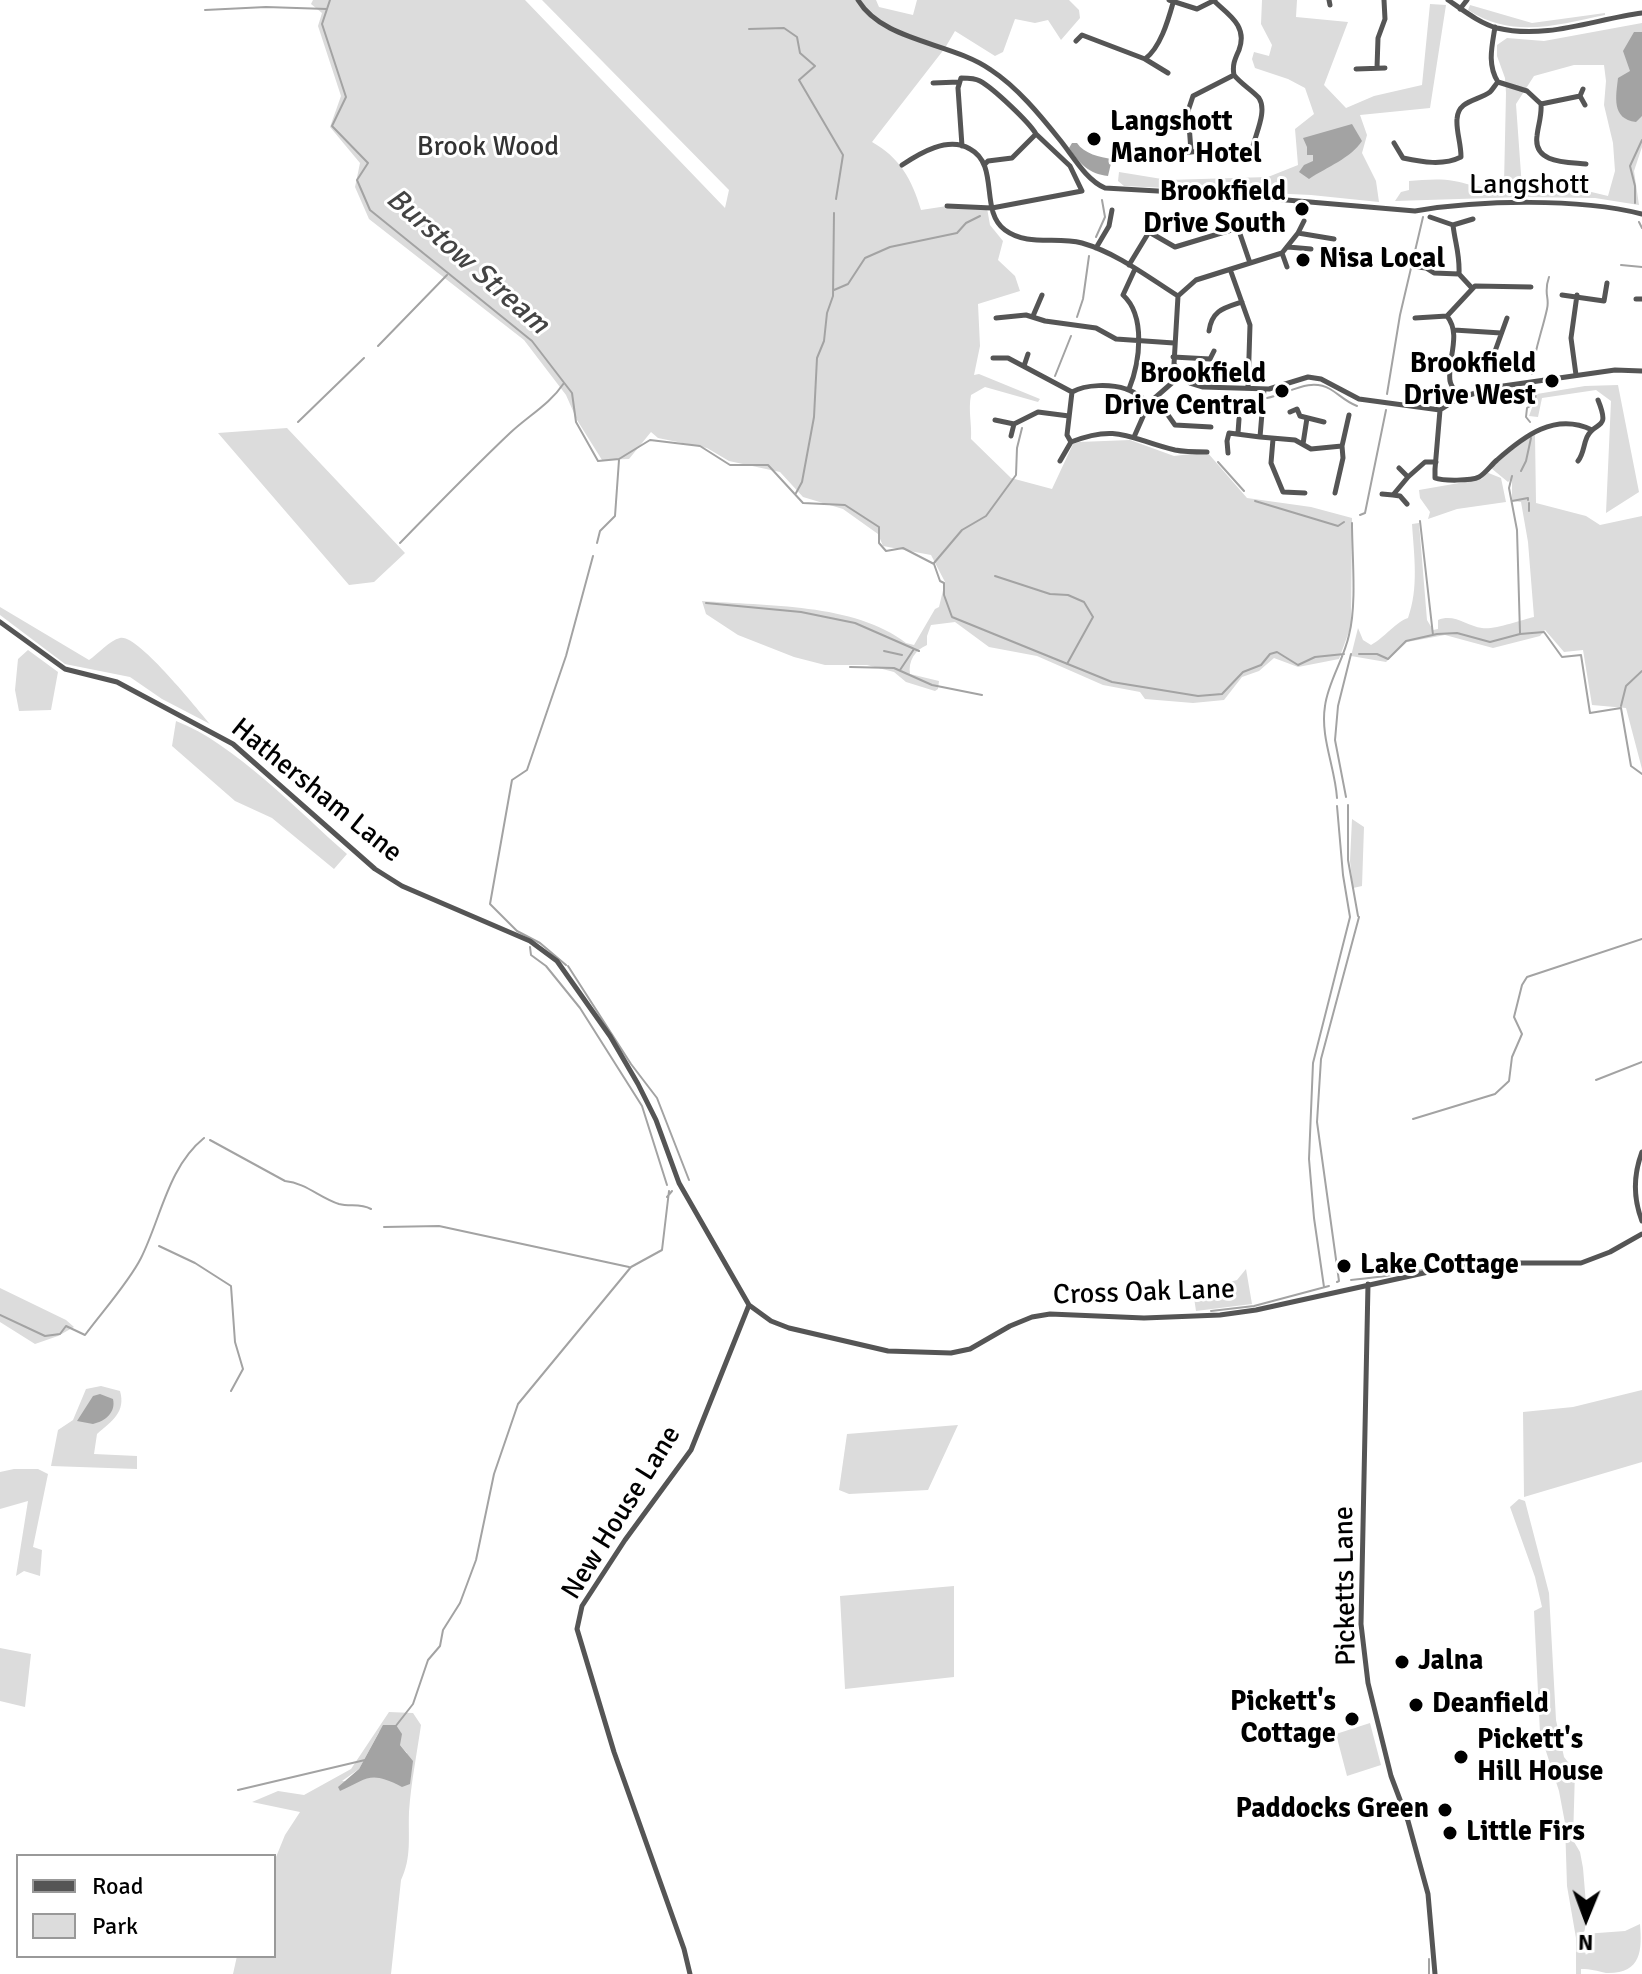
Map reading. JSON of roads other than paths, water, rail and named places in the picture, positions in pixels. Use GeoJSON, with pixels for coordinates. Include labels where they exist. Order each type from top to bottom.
{"type":"FeatureCollection","features":[{"type":"Feature","properties":{"kind":"street","name":"Langshott"},"geometry":{"type":"LineString","coordinates":[[858,0],[876,21],[975,59],[1004,79],[1101,187],[1415,211],[1445,206],[1587,203],[1642,214]]}},
{"type":"Feature","properties":{"kind":"street"},"geometry":{"type":"LineString","coordinates":[[1147,58],[1163,32],[1171,1],[1197,9],[1214,0],[1238,24],[1242,37],[1233,64],[1234,75],[1259,99],[1263,109],[1252,151],[1241,151]]}},
{"type":"Feature","properties":{"kind":"street"},"geometry":{"type":"LineString","coordinates":[[1377,68],[1378,38],[1385,19],[1384,0]]}},
{"type":"Feature","properties":{"kind":"street"},"geometry":{"type":"LineString","coordinates":[[1448,0],[1495,27],[1531,31],[1562,29],[1642,13]]}},
{"type":"Feature","properties":{"kind":"street"},"geometry":{"type":"LineString","coordinates":[[1460,9],[1467,0]]}},
{"type":"Feature","properties":{"kind":"street"},"geometry":{"type":"LineString","coordinates":[[1076,41],[1082,35],[1084,26]]}},
{"type":"Feature","properties":{"kind":"street"},"geometry":{"type":"LineString","coordinates":[[1495,27],[1492,67],[1498,82]]}},
{"type":"Feature","properties":{"kind":"street"},"geometry":{"type":"LineString","coordinates":[[1082,35],[1147,58],[1168,73]]}},
{"type":"Feature","properties":{"kind":"street"},"geometry":{"type":"LineString","coordinates":[[1356,69],[1385,68]]}},
{"type":"Feature","properties":{"kind":"street"},"geometry":{"type":"LineString","coordinates":[[1191,151],[1188,111],[1193,96],[1234,75]]}},
{"type":"Feature","properties":{"kind":"street"},"geometry":{"type":"LineString","coordinates":[[947,206],[992,208],[1082,191],[1070,166],[1028,123],[981,81],[967,77],[959,82],[962,146]]}},
{"type":"Feature","properties":{"kind":"street"},"geometry":{"type":"LineString","coordinates":[[933,83],[959,82]]}},
{"type":"Feature","properties":{"kind":"street"},"geometry":{"type":"LineString","coordinates":[[1498,82],[1527,91],[1541,104],[1536,137],[1542,153],[1550,160],[1586,164]]}},
{"type":"Feature","properties":{"kind":"street"},"geometry":{"type":"LineString","coordinates":[[1394,143],[1403,158],[1422,162],[1453,161],[1461,157],[1458,112],[1471,100],[1488,93],[1498,82]]}},
{"type":"Feature","properties":{"kind":"street"},"geometry":{"type":"LineString","coordinates":[[1580,96],[1583,89]]}},
{"type":"Feature","properties":{"kind":"street"},"geometry":{"type":"LineString","coordinates":[[1541,104],[1580,96]]}},
{"type":"Feature","properties":{"kind":"street"},"geometry":{"type":"LineString","coordinates":[[1580,96],[1585,105]]}},
{"type":"Feature","properties":{"kind":"street"},"geometry":{"type":"LineString","coordinates":[[985,164],[1012,158],[1036,134]]}},
{"type":"Feature","properties":{"kind":"street"},"geometry":{"type":"LineString","coordinates":[[902,165],[926,150],[962,146],[973,151],[985,164],[992,208],[1002,228],[1017,237],[1033,241],[1061,239],[1096,248],[1178,296]]}},
{"type":"Feature","properties":{"kind":"street"},"geometry":{"type":"LineString","coordinates":[[1165,155],[1200,151]]}},
{"type":"Feature","properties":{"kind":"street"},"geometry":{"type":"LineString","coordinates":[[1096,248],[1109,226],[1112,210]]}},
{"type":"Feature","properties":{"kind":"street"},"geometry":{"type":"LineString","coordinates":[[1430,217],[1453,225],[1473,219]]}},
{"type":"Feature","properties":{"kind":"street"},"geometry":{"type":"LineString","coordinates":[[1304,221],[1282,253],[1196,280],[1178,296],[1173,357],[1181,375],[1190,383],[1203,387],[1264,389],[1308,377],[1321,379],[1348,395],[1376,403],[1440,410],[1459,398],[1496,387],[1615,370],[1642,371]]}},
{"type":"Feature","properties":{"kind":"street"},"geometry":{"type":"LineString","coordinates":[[1453,225],[1460,247],[1459,274],[1471,287]]}},
{"type":"Feature","properties":{"kind":"street"},"geometry":{"type":"LineString","coordinates":[[1129,389],[1135,373],[1138,317],[1130,301],[1123,295],[1149,232],[1175,247],[1238,228],[1250,263]]}},
{"type":"Feature","properties":{"kind":"street"},"geometry":{"type":"LineString","coordinates":[[1298,233],[1334,239]]}},
{"type":"Feature","properties":{"kind":"street"},"geometry":{"type":"LineString","coordinates":[[1288,247],[1311,249]]}},
{"type":"Feature","properties":{"kind":"street"},"geometry":{"type":"LineString","coordinates":[[1282,253],[1287,267]]}},
{"type":"Feature","properties":{"kind":"street"},"geometry":{"type":"LineString","coordinates":[[1418,267],[1434,273],[1459,274]]}},
{"type":"Feature","properties":{"kind":"street"},"geometry":{"type":"LineString","coordinates":[[1230,269],[1250,325],[1248,388]]}},
{"type":"Feature","properties":{"kind":"street"},"geometry":{"type":"LineString","coordinates":[[1562,295],[1604,301],[1607,283]]}},
{"type":"Feature","properties":{"kind":"street"},"geometry":{"type":"LineString","coordinates":[[1415,318],[1447,316],[1471,287],[1504,284],[1531,287]]}},
{"type":"Feature","properties":{"kind":"street"},"geometry":{"type":"LineString","coordinates":[[1033,316],[1042,295]]}},
{"type":"Feature","properties":{"kind":"street"},"geometry":{"type":"LineString","coordinates":[[1576,375],[1571,338],[1577,295]]}},
{"type":"Feature","properties":{"kind":"street"},"geometry":{"type":"LineString","coordinates":[[1209,331],[1216,311],[1242,302]]}},
{"type":"Feature","properties":{"kind":"street"},"geometry":{"type":"LineString","coordinates":[[996,318],[1026,315],[1045,321],[1096,328],[1110,337],[1137,342],[1174,343]]}},
{"type":"Feature","properties":{"kind":"street"},"geometry":{"type":"LineString","coordinates":[[1447,316],[1454,330],[1450,382],[1459,398]]}},
{"type":"Feature","properties":{"kind":"street"},"geometry":{"type":"LineString","coordinates":[[1485,360],[1486,354],[1494,354],[1507,318]]}},
{"type":"Feature","properties":{"kind":"street"},"geometry":{"type":"LineString","coordinates":[[1454,330],[1501,333]]}},
{"type":"Feature","properties":{"kind":"street"},"geometry":{"type":"LineString","coordinates":[[1173,357],[1210,359],[1214,351]]}},
{"type":"Feature","properties":{"kind":"street"},"geometry":{"type":"LineString","coordinates":[[1024,366],[1028,354]]}},
{"type":"Feature","properties":{"kind":"street"},"geometry":{"type":"LineString","coordinates":[[993,358],[1008,358],[1072,392],[1089,387],[1129,389],[1149,403]]}},
{"type":"Feature","properties":{"kind":"street"},"geometry":{"type":"LineString","coordinates":[[1134,437],[1149,403],[1181,375]]}},
{"type":"Feature","properties":{"kind":"street"},"geometry":{"type":"LineString","coordinates":[[1260,437],[1264,389]]}},
{"type":"Feature","properties":{"kind":"street"},"geometry":{"type":"LineString","coordinates":[[1071,442],[1067,435],[1072,392]]}},
{"type":"Feature","properties":{"kind":"street"},"geometry":{"type":"LineString","coordinates":[[1156,398],[1175,425],[1211,427]]}},
{"type":"Feature","properties":{"kind":"street"},"geometry":{"type":"LineString","coordinates":[[1440,410],[1435,478],[1442,481],[1479,477],[1525,435],[1571,423],[1597,429],[1603,415],[1598,400]]}},
{"type":"Feature","properties":{"kind":"street"},"geometry":{"type":"LineString","coordinates":[[1290,412],[1297,409],[1300,416],[1324,422]]}},
{"type":"Feature","properties":{"kind":"street"},"geometry":{"type":"LineString","coordinates":[[995,420],[1014,424],[1038,412],[1069,416]]}},
{"type":"Feature","properties":{"kind":"street"},"geometry":{"type":"LineString","coordinates":[[1335,493],[1349,415]]}},
{"type":"Feature","properties":{"kind":"street"},"geometry":{"type":"LineString","coordinates":[[1303,444],[1307,418]]}},
{"type":"Feature","properties":{"kind":"street"},"geometry":{"type":"LineString","coordinates":[[1238,433],[1239,419]]}},
{"type":"Feature","properties":{"kind":"street"},"geometry":{"type":"LineString","coordinates":[[1011,436],[1014,424]]}},
{"type":"Feature","properties":{"kind":"street"},"geometry":{"type":"LineString","coordinates":[[1578,461],[1592,430]]}},
{"type":"Feature","properties":{"kind":"street"},"geometry":{"type":"LineString","coordinates":[[1060,461],[1071,442],[1106,433],[1124,432],[1177,451],[1207,452]]}},
{"type":"Feature","properties":{"kind":"street"},"geometry":{"type":"LineString","coordinates":[[1228,453],[1229,433],[1295,440],[1311,449],[1342,446]]}},
{"type":"Feature","properties":{"kind":"street"},"geometry":{"type":"LineString","coordinates":[[1273,439],[1271,463],[1283,492],[1305,493]]}},
{"type":"Feature","properties":{"kind":"street"},"geometry":{"type":"LineString","coordinates":[[1393,495],[1425,462],[1436,462]]}},
{"type":"Feature","properties":{"kind":"street"},"geometry":{"type":"LineString","coordinates":[[1264,465],[1271,463]]}},
{"type":"Feature","properties":{"kind":"street"},"geometry":{"type":"LineString","coordinates":[[1399,468],[1408,477]]}},
{"type":"Feature","properties":{"kind":"street"},"geometry":{"type":"LineString","coordinates":[[1382,494],[1400,496],[1407,504]]}},
{"type":"Feature","properties":{"kind":"street","name":"Hathersham Lane"},"geometry":{"type":"LineString","coordinates":[[0,622],[65,669],[117,682],[233,744],[375,869],[402,886],[530,941],[557,961],[610,1036],[638,1084],[656,1120],[679,1183],[749,1305]]}},
{"type":"Feature","properties":{"kind":"street"},"geometry":{"type":"LineString","coordinates":[[1642,1152],[1635,1176],[1635,1193],[1642,1221]]}},
{"type":"Feature","properties":{"kind":"street","name":"Cross Oak Lane"},"geometry":{"type":"LineString","coordinates":[[749,1305],[780,1324],[836,1340],[888,1351],[951,1353],[970,1349],[1032,1317],[1050,1314],[1144,1318],[1220,1315],[1475,1264],[1581,1263],[1610,1252],[1642,1234]]}},
{"type":"Feature","properties":{"kind":"street","name":"Picketts Lane"},"geometry":{"type":"LineString","coordinates":[[1368,1284],[1361,1624],[1371,1694],[1391,1776],[1408,1821],[1428,1894],[1435,1974]]}},
{"type":"Feature","properties":{"kind":"street","name":"New House Lane"},"geometry":{"type":"LineString","coordinates":[[690,1974],[684,1949],[614,1752],[577,1629],[582,1606],[625,1540],[691,1450],[749,1305]]}},
{"type":"Feature","properties":{"kind":"waterway","name":"Burstow Stream"},"geometry":{"type":"LineString","coordinates":[[330,0],[322,24],[346,97],[332,126],[368,163],[357,180],[370,210],[532,341],[572,393],[576,422],[598,461],[619,459],[650,440],[700,446],[730,465],[768,465],[803,503],[845,505],[879,527],[879,543],[886,551],[903,548],[934,564],[940,581],[944,583],[944,595],[952,617],[1112,682],[1198,696],[1222,694],[1243,672],[1261,665],[1270,654],[1277,652],[1298,665],[1315,657],[1344,654]]}},
{"type":"Feature","properties":{"kind":"waterway"},"geometry":{"type":"LineString","coordinates":[[205,10],[266,7],[327,9]]}},
{"type":"Feature","properties":{"kind":"waterway"},"geometry":{"type":"LineString","coordinates":[[749,29],[784,28],[797,37],[800,53],[815,66],[799,80],[843,155],[836,199]]}},
{"type":"Feature","properties":{"kind":"waterway"},"geometry":{"type":"LineString","coordinates":[[1635,203],[1630,166],[1642,140]]}},
{"type":"Feature","properties":{"kind":"waterway"},"geometry":{"type":"LineString","coordinates":[[1096,237],[1105,217],[1102,200]]}},
{"type":"Feature","properties":{"kind":"waterway"},"geometry":{"type":"LineString","coordinates":[[796,493],[802,482],[814,417],[817,358],[824,341],[827,313],[833,296],[834,213]]}},
{"type":"Feature","properties":{"kind":"waterway"},"geometry":{"type":"LineString","coordinates":[[834,290],[848,284],[865,258],[890,247],[957,233],[966,223],[980,216]]}},
{"type":"Feature","properties":{"kind":"waterway"},"geometry":{"type":"LineString","coordinates":[[1387,394],[1400,315],[1423,217]]}},
{"type":"Feature","properties":{"kind":"waterway"},"geometry":{"type":"LineString","coordinates":[[1639,222],[1642,228]]}},
{"type":"Feature","properties":{"kind":"waterway"},"geometry":{"type":"LineString","coordinates":[[1077,317],[1083,299],[1089,256]]}},
{"type":"Feature","properties":{"kind":"waterway"},"geometry":{"type":"LineString","coordinates":[[1621,265],[1642,267]]}},
{"type":"Feature","properties":{"kind":"waterway"},"geometry":{"type":"LineString","coordinates":[[378,346],[447,275]]}},
{"type":"Feature","properties":{"kind":"waterway"},"geometry":{"type":"LineString","coordinates":[[1532,374],[1547,309],[1549,277]]}},
{"type":"Feature","properties":{"kind":"waterway"},"geometry":{"type":"LineString","coordinates":[[1055,376],[1071,336]]}},
{"type":"Feature","properties":{"kind":"waterway"},"geometry":{"type":"LineString","coordinates":[[298,422],[364,358]]}},
{"type":"Feature","properties":{"kind":"waterway"},"geometry":{"type":"LineString","coordinates":[[400,543],[482,460],[546,404],[564,383]]}},
{"type":"Feature","properties":{"kind":"waterway"},"geometry":{"type":"LineString","coordinates":[[1267,398],[1314,385],[1330,389],[1357,406]]}},
{"type":"Feature","properties":{"kind":"waterway"},"geometry":{"type":"LineString","coordinates":[[1530,422],[1526,417],[1527,408],[1535,403],[1536,390]]}},
{"type":"Feature","properties":{"kind":"waterway"},"geometry":{"type":"LineString","coordinates":[[1360,515],[1365,513],[1386,410]]}},
{"type":"Feature","properties":{"kind":"waterway"},"geometry":{"type":"LineString","coordinates":[[934,563],[962,530],[986,516],[1016,475],[1017,448],[1022,428]]}},
{"type":"Feature","properties":{"kind":"waterway"},"geometry":{"type":"LineString","coordinates":[[1521,471],[1531,438]]}},
{"type":"Feature","properties":{"kind":"waterway"},"geometry":{"type":"LineString","coordinates":[[597,543],[600,531],[615,516],[619,460]]}},
{"type":"Feature","properties":{"kind":"waterway"},"geometry":{"type":"LineString","coordinates":[[1218,462],[1244,491]]}},
{"type":"Feature","properties":{"kind":"waterway"},"geometry":{"type":"LineString","coordinates":[[1512,476],[1509,488],[1517,530],[1520,633]]}},
{"type":"Feature","properties":{"kind":"waterway"},"geometry":{"type":"LineString","coordinates":[[1512,501],[1528,500]]}},
{"type":"Feature","properties":{"kind":"waterway"},"geometry":{"type":"LineString","coordinates":[[1255,501],[1338,526],[1344,522]]}},
{"type":"Feature","properties":{"kind":"waterway"},"geometry":{"type":"LineString","coordinates":[[1529,503],[1529,511]]}},
{"type":"Feature","properties":{"kind":"waterway"},"geometry":{"type":"LineString","coordinates":[[1420,521],[1433,635]]}},
{"type":"Feature","properties":{"kind":"waterway"},"geometry":{"type":"LineString","coordinates":[[1337,798],[1324,718],[1327,697],[1347,644],[1351,623],[1352,523]]}},
{"type":"Feature","properties":{"kind":"waterway"},"geometry":{"type":"LineString","coordinates":[[566,965],[540,943],[517,931],[490,904],[512,780],[527,770],[566,656],[593,556]]}},
{"type":"Feature","properties":{"kind":"waterway"},"geometry":{"type":"LineString","coordinates":[[995,576],[1050,594],[1068,595],[1084,602],[1093,617]]}},
{"type":"Feature","properties":{"kind":"waterway"},"geometry":{"type":"LineString","coordinates":[[706,603],[801,612],[855,623],[919,651]]}},
{"type":"Feature","properties":{"kind":"waterway"},"geometry":{"type":"LineString","coordinates":[[1067,664],[1093,617]]}},
{"type":"Feature","properties":{"kind":"waterway","name":"Burstow Stream"},"geometry":{"type":"LineString","coordinates":[[1359,654],[1377,654],[1388,659],[1406,641],[1437,634],[1457,633],[1490,642],[1520,634],[1544,632],[1562,657],[1581,655],[1590,713],[1621,708],[1631,766],[1642,774]]}},
{"type":"Feature","properties":{"kind":"waterway"},"geometry":{"type":"LineString","coordinates":[[900,670],[914,649]]}},
{"type":"Feature","properties":{"kind":"waterway"},"geometry":{"type":"LineString","coordinates":[[884,651],[902,655]]}},
{"type":"Feature","properties":{"kind":"waterway"},"geometry":{"type":"LineString","coordinates":[[1346,797],[1335,740],[1338,706],[1351,654]]}},
{"type":"Feature","properties":{"kind":"waterway"},"geometry":{"type":"LineString","coordinates":[[850,667],[894,668],[932,685],[982,695]]}},
{"type":"Feature","properties":{"kind":"waterway"},"geometry":{"type":"LineString","coordinates":[[1621,706],[1626,686],[1642,671]]}},
{"type":"Feature","properties":{"kind":"waterway"},"geometry":{"type":"LineString","coordinates":[[1348,805],[1348,860],[1358,916]]}},
{"type":"Feature","properties":{"kind":"waterway"},"geometry":{"type":"LineString","coordinates":[[1324,1287],[1309,1159],[1313,1063],[1350,917],[1337,806]]}},
{"type":"Feature","properties":{"kind":"waterway"},"geometry":{"type":"LineString","coordinates":[[1337,1282],[1317,1122],[1321,1059],[1359,917]]}},
{"type":"Feature","properties":{"kind":"waterway"},"geometry":{"type":"LineString","coordinates":[[1413,1119],[1495,1094],[1509,1081],[1512,1057],[1522,1034],[1514,1017],[1527,977],[1642,939]]}},
{"type":"Feature","properties":{"kind":"waterway"},"geometry":{"type":"LineString","coordinates":[[530,947],[531,955],[546,966],[580,1008],[642,1106],[667,1185]]}},
{"type":"Feature","properties":{"kind":"waterway"},"geometry":{"type":"LineString","coordinates":[[568,966],[631,1064],[657,1098],[689,1180]]}},
{"type":"Feature","properties":{"kind":"waterway"},"geometry":{"type":"LineString","coordinates":[[1596,1080],[1642,1062]]}},
{"type":"Feature","properties":{"kind":"waterway"},"geometry":{"type":"LineString","coordinates":[[0,1315],[45,1336],[60,1334],[66,1326],[85,1335],[136,1267],[174,1178],[182,1163],[204,1138]]}},
{"type":"Feature","properties":{"kind":"waterway"},"geometry":{"type":"LineString","coordinates":[[210,1140],[285,1181],[343,1205],[371,1209]]}},
{"type":"Feature","properties":{"kind":"waterway"},"geometry":{"type":"LineString","coordinates":[[395,1727],[413,1704],[428,1660],[440,1646],[443,1630],[460,1603],[476,1560],[494,1474],[518,1404],[631,1267],[662,1250],[669,1191]]}},
{"type":"Feature","properties":{"kind":"waterway"},"geometry":{"type":"LineString","coordinates":[[667,1197],[672,1191]]}},
{"type":"Feature","properties":{"kind":"waterway"},"geometry":{"type":"LineString","coordinates":[[384,1227],[439,1226],[629,1267]]}},
{"type":"Feature","properties":{"kind":"waterway"},"geometry":{"type":"LineString","coordinates":[[159,1246],[195,1263],[231,1286],[235,1342],[243,1369],[231,1391]]}},
{"type":"Feature","properties":{"kind":"waterway"},"geometry":{"type":"LineString","coordinates":[[1351,1280],[1511,1259]]}},
{"type":"Feature","properties":{"kind":"waterway"},"geometry":{"type":"LineString","coordinates":[[1211,1311],[1254,1306],[1329,1286]]}},
{"type":"Feature","properties":{"kind":"waterway"},"geometry":{"type":"LineString","coordinates":[[238,1790],[365,1760]]}},
{"type":"Feature","properties":{"kind":"waterway"},"geometry":{"type":"LineString","coordinates":[[1429,1959],[1429,1974]]}},
{"type":"Feature","properties":{"kind":"place","name":"Langshott Manor Hotel"},"geometry":{"type":"Point","coordinates":[1094,139]}},
{"type":"Feature","properties":{"kind":"place","name":"Brookfield Drive South"},"geometry":{"type":"Point","coordinates":[1302,209]}},
{"type":"Feature","properties":{"kind":"place","name":"Nisa Local"},"geometry":{"type":"Point","coordinates":[1303,260]}},
{"type":"Feature","properties":{"kind":"place","name":"Brookfield Drive West"},"geometry":{"type":"Point","coordinates":[1552,381]}},
{"type":"Feature","properties":{"kind":"place","name":"Brookfield Drive Central"},"geometry":{"type":"Point","coordinates":[1282,391]}},
{"type":"Feature","properties":{"kind":"place","name":"Lake Cottage"},"geometry":{"type":"Point","coordinates":[1344,1266]}},
{"type":"Feature","properties":{"kind":"place","name":"Jalna"},"geometry":{"type":"Point","coordinates":[1402,1662]}},
{"type":"Feature","properties":{"kind":"place","name":"Deanfield"},"geometry":{"type":"Point","coordinates":[1416,1705]}},
{"type":"Feature","properties":{"kind":"place","name":"Pickett's Cottage"},"geometry":{"type":"Point","coordinates":[1352,1719]}},
{"type":"Feature","properties":{"kind":"place","name":"Pickett's Hill House"},"geometry":{"type":"Point","coordinates":[1461,1757]}},
{"type":"Feature","properties":{"kind":"place","name":"Paddocks Green"},"geometry":{"type":"Point","coordinates":[1445,1810]}},
{"type":"Feature","properties":{"kind":"place","name":"Little Firs"},"geometry":{"type":"Point","coordinates":[1450,1833]}},
{"type":"Feature","properties":{"kind":"park label","name":"Brook Wood"},"geometry":{"type":"Point","coordinates":[488,148]}}]}
